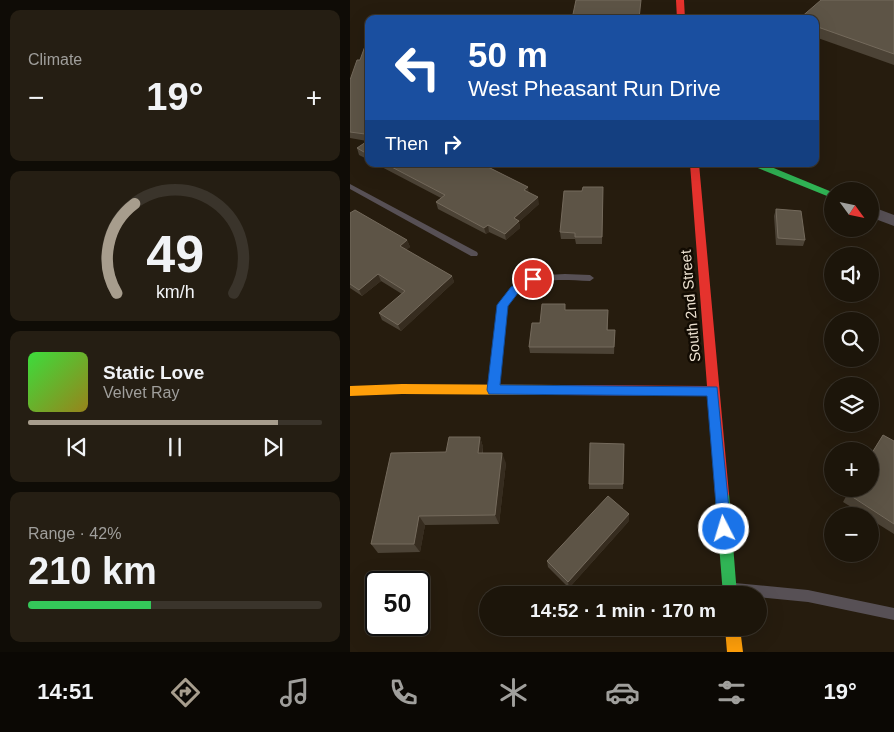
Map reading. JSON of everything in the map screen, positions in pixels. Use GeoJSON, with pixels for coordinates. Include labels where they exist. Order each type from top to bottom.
{"type":"FeatureCollection","features":[{"type":"Feature","properties":{"kind":"main road"},"geometry":{"type":"LineString","coordinates":[[680,0],[681,15]]}},
{"type":"Feature","properties":{"kind":"main road","name":"South 2nd Street"},"geometry":{"type":"LineString","coordinates":[[694,167],[729,586]]}},
{"type":"Feature","properties":{"kind":"main road"},"geometry":{"type":"LineString","coordinates":[[763,167],[824,192]]}},
{"type":"Feature","properties":{"kind":"main road"},"geometry":{"type":"LineString","coordinates":[[350,391],[712,391]]}},
{"type":"Feature","properties":{"kind":"main road"},"geometry":{"type":"LineString","coordinates":[[734,636],[735,652]]}},
{"type":"Feature","properties":{"kind":"street"},"geometry":{"type":"LineString","coordinates":[[879,215],[894,221]]}},
{"type":"Feature","properties":{"kind":"lane"},"geometry":{"type":"LineString","coordinates":[[350,186],[474,254]]}},
{"type":"Feature","properties":{"kind":"lane"},"geometry":{"type":"LineString","coordinates":[[493,390],[502,305],[507,297],[533,279],[590,278]]}},
{"type":"Feature","properties":{"kind":"lane"},"geometry":{"type":"LineString","coordinates":[[767,594],[808,596],[894,614]]}},
{"type":"Feature","properties":{"kind":"building"},"geometry":{"type":"Polygon","coordinates":[[[576,0],[641,0],[639,15],[573,15],[576,0]]]}},
{"type":"Feature","properties":{"kind":"building"},"geometry":{"type":"Polygon","coordinates":[[[821,0],[894,0],[894,54],[819,27],[819,15],[804,15],[821,0]]]}},
{"type":"Feature","properties":{"kind":"building"},"geometry":{"type":"Polygon","coordinates":[[[365,46],[365,134],[350,132],[350,80],[357,60],[360,60],[365,46]]]}},
{"type":"Feature","properties":{"kind":"building"},"geometry":{"type":"Polygon","coordinates":[[[365,143],[365,153],[357,148],[365,143]]]}},
{"type":"Feature","properties":{"kind":"building"},"geometry":{"type":"Polygon","coordinates":[[[392,167],[488,167],[528,187],[524,190],[538,197],[514,218],[519,221],[505,234],[488,225],[484,228],[436,202],[445,195],[392,167]]]}},
{"type":"Feature","properties":{"kind":"building"},"geometry":{"type":"Polygon","coordinates":[[[583,187],[603,187],[602,237],[575,237],[575,233],[560,232],[564,191],[582,191],[583,187]]]}},
{"type":"Feature","properties":{"kind":"building"},"geometry":{"type":"Polygon","coordinates":[[[776,209],[801,211],[805,240],[778,238],[776,209]]]}},
{"type":"Feature","properties":{"kind":"building"},"geometry":{"type":"Polygon","coordinates":[[[355,210],[407,240],[400,246],[452,276],[398,325],[379,313],[405,291],[378,274],[359,290],[350,284],[350,213],[355,210]]]}},
{"type":"Feature","properties":{"kind":"building"},"geometry":{"type":"Polygon","coordinates":[[[542,304],[565,304],[565,310],[608,310],[607,330],[615,330],[614,347],[529,347],[532,323],[540,323],[542,304]]]}},
{"type":"Feature","properties":{"kind":"building"},"geometry":{"type":"Polygon","coordinates":[[[883,435],[894,441],[894,524],[879,514],[879,507],[868,507],[853,497],[879,497],[879,442],[883,435]]]}},
{"type":"Feature","properties":{"kind":"building"},"geometry":{"type":"Polygon","coordinates":[[[449,437],[480,437],[478,453],[502,453],[495,515],[419,516],[414,544],[371,544],[391,453],[446,452],[449,437]]]}},
{"type":"Feature","properties":{"kind":"building"},"geometry":{"type":"Polygon","coordinates":[[[590,443],[624,444],[623,484],[589,484],[590,443]]]}},
{"type":"Feature","properties":{"kind":"building"},"geometry":{"type":"Polygon","coordinates":[[[608,496],[629,514],[568,582],[547,561],[608,496]]]}},
{"type":"Feature","properties":{"kind":"traffic: fast"},"geometry":{"type":"LineString","coordinates":[[763,167],[824,192]]}},
{"type":"Feature","properties":{"kind":"traffic: fast"},"geometry":{"type":"LineString","coordinates":[[722,494],[729,586]]}},
{"type":"Feature","properties":{"kind":"traffic: slow"},"geometry":{"type":"LineString","coordinates":[[350,391],[402,389],[566,390]]}},
{"type":"Feature","properties":{"kind":"traffic: slow"},"geometry":{"type":"LineString","coordinates":[[734,636],[735,652]]}},
{"type":"Feature","properties":{"kind":"traffic: jam"},"geometry":{"type":"LineString","coordinates":[[680,0],[681,15]]}},
{"type":"Feature","properties":{"kind":"traffic: jam"},"geometry":{"type":"LineString","coordinates":[[694,167],[722,494]]}},
{"type":"Feature","properties":{"kind":"traffic: jam"},"geometry":{"type":"LineString","coordinates":[[566,390],[712,391]]}},
{"type":"Feature","properties":{"kind":"route"},"geometry":{"type":"LineString","coordinates":[[533,279],[515,290],[502,305],[493,390],[712,391],[724,529]]}}]}
